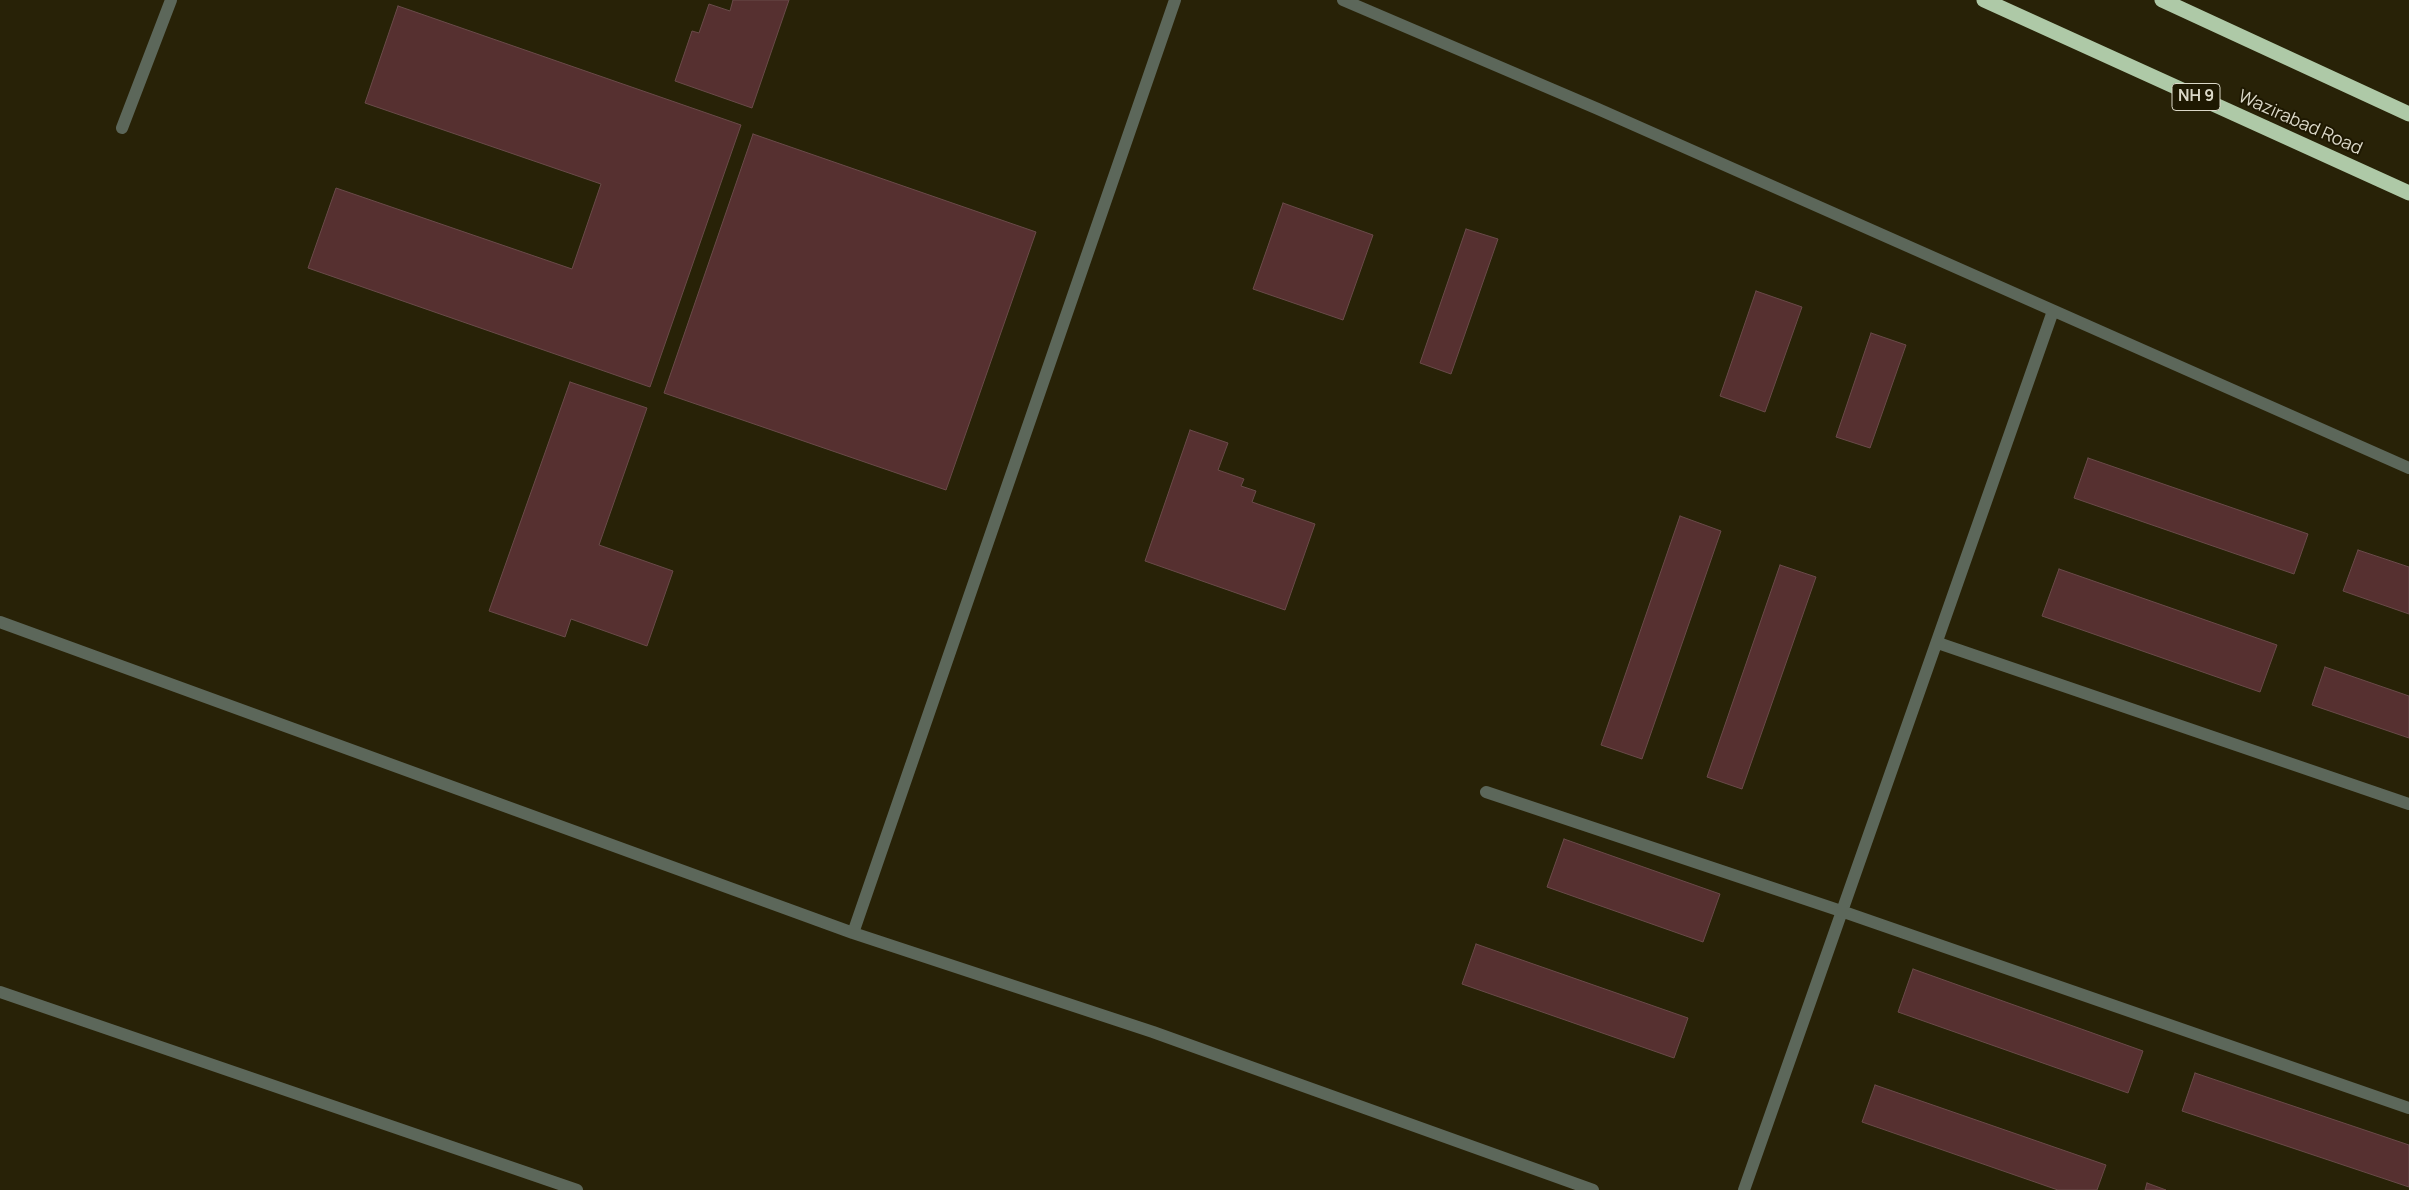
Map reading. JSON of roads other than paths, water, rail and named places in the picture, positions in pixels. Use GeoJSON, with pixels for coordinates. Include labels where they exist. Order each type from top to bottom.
{"type":"FeatureCollection","features":[{"type":"Feature","properties":{"kind":"highway","name":"Wazirabad Road"},"geometry":{"type":"LineString","coordinates":[[1984,0],[2409,193]]}},
{"type":"Feature","properties":{"kind":"highway"},"geometry":{"type":"LineString","coordinates":[[2162,0],[2409,114]]}},
{"type":"Feature","properties":{"kind":"lane"},"geometry":{"type":"LineString","coordinates":[[122,128],[171,0]]}},
{"type":"Feature","properties":{"kind":"lane"},"geometry":{"type":"LineString","coordinates":[[853,933],[1175,0]]}},
{"type":"Feature","properties":{"kind":"lane"},"geometry":{"type":"LineString","coordinates":[[1343,0],[1598,109],[2409,468]]}},
{"type":"Feature","properties":{"kind":"lane"},"geometry":{"type":"LineString","coordinates":[[1744,1190],[1844,912],[2053,311]]}},
{"type":"Feature","properties":{"kind":"lane"},"geometry":{"type":"LineString","coordinates":[[0,622],[853,933],[1162,1036],[1593,1190]]}},
{"type":"Feature","properties":{"kind":"lane"},"geometry":{"type":"LineString","coordinates":[[1938,642],[2409,804]]}},
{"type":"Feature","properties":{"kind":"lane"},"geometry":{"type":"LineString","coordinates":[[1486,792],[1844,912],[2409,1108]]}},
{"type":"Feature","properties":{"kind":"lane"},"geometry":{"type":"LineString","coordinates":[[0,992],[577,1190]]}}]}
